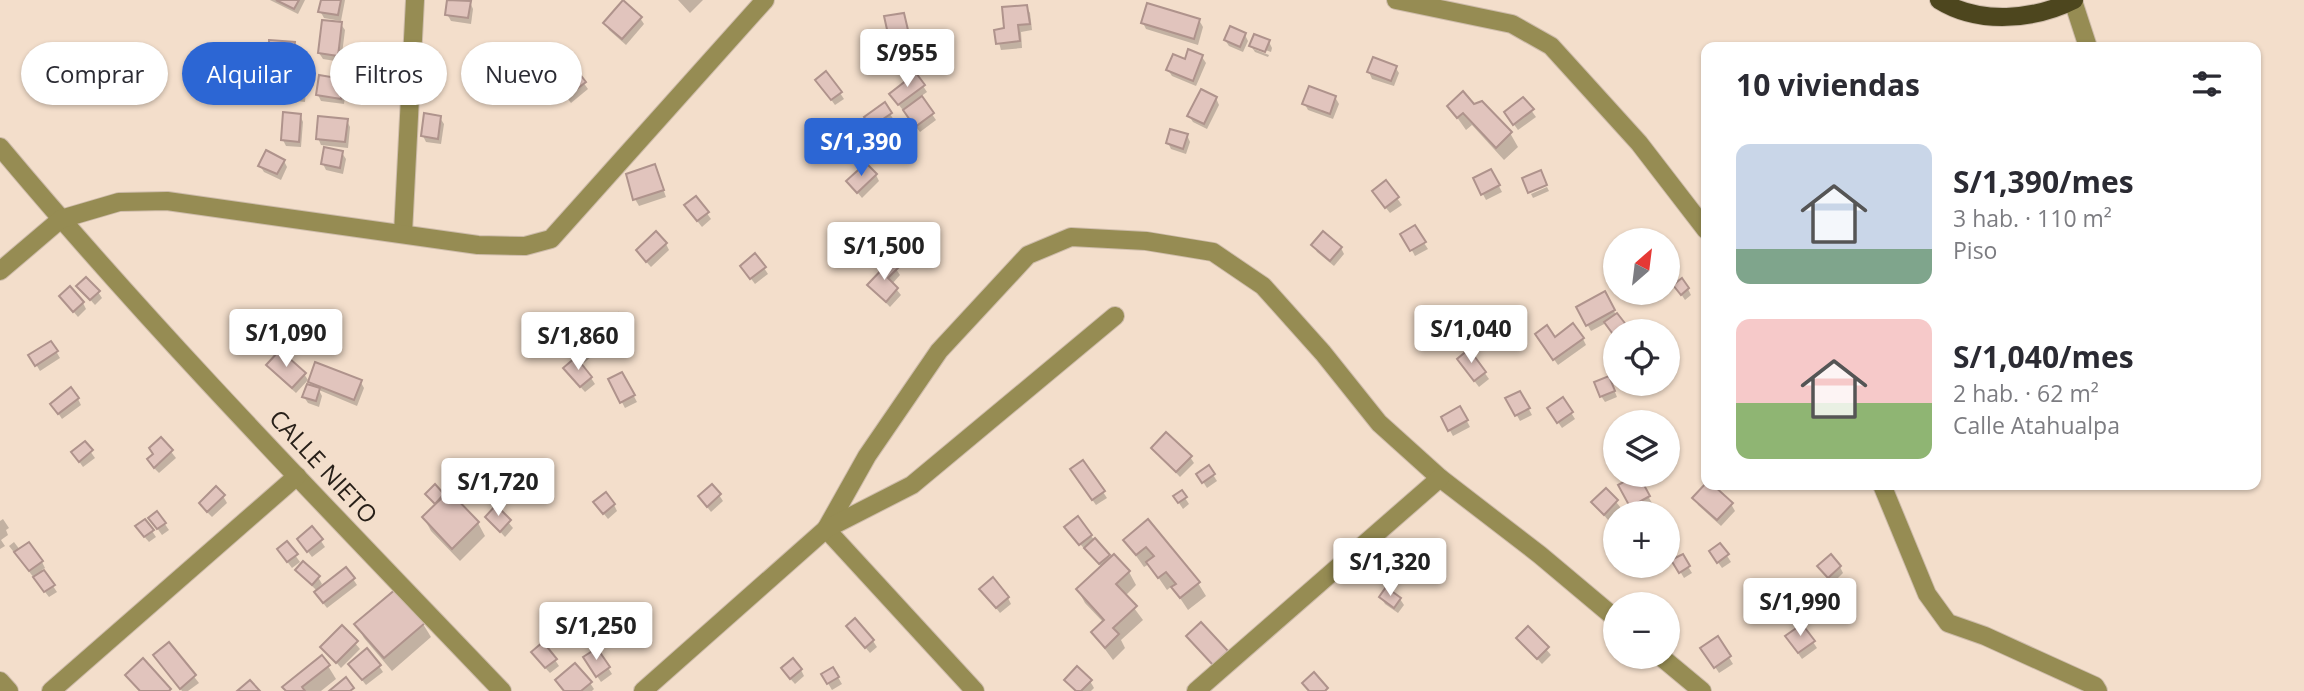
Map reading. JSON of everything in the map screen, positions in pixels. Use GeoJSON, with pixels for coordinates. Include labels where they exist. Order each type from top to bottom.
{"type":"FeatureCollection","features":[{"type":"Feature","properties":{"kind":"main road"},"geometry":{"type":"LineString","coordinates":[[1939,0],[1969,12],[2012,17],[2053,9],[2074,0]]}},
{"type":"Feature","properties":{"kind":"street"},"geometry":{"type":"LineString","coordinates":[[403,233],[415,0]]}},
{"type":"Feature","properties":{"kind":"street"},"geometry":{"type":"LineString","coordinates":[[0,271],[61,219],[119,202],[167,201],[478,245],[525,246],[551,239],[765,0]]}},
{"type":"Feature","properties":{"kind":"street"},"geometry":{"type":"LineString","coordinates":[[1396,0],[1512,24],[1551,46],[1639,143],[1701,224]]}},
{"type":"Feature","properties":{"kind":"street"},"geometry":{"type":"LineString","coordinates":[[2074,0],[2087,42]]}},
{"type":"Feature","properties":{"kind":"street","name":"CALLE NIETO"},"geometry":{"type":"LineString","coordinates":[[0,147],[61,219],[297,476],[502,691]]}},
{"type":"Feature","properties":{"kind":"street"},"geometry":{"type":"LineString","coordinates":[[826,529],[867,456],[939,351],[1028,255],[1071,237],[1146,241],[1213,252],[1262,286],[1323,353],[1379,422],[1440,478],[1540,555],[1603,608]]}},
{"type":"Feature","properties":{"kind":"street"},"geometry":{"type":"LineString","coordinates":[[643,691],[826,529],[912,485],[1115,316]]}},
{"type":"Feature","properties":{"kind":"street"},"geometry":{"type":"LineString","coordinates":[[51,691],[297,476]]}},
{"type":"Feature","properties":{"kind":"street"},"geometry":{"type":"LineString","coordinates":[[1196,691],[1440,478]]}},
{"type":"Feature","properties":{"kind":"street"},"geometry":{"type":"LineString","coordinates":[[1884,490],[1927,594],[1948,623],[1986,636],[2095,686],[2098,691]]}},
{"type":"Feature","properties":{"kind":"street"},"geometry":{"type":"LineString","coordinates":[[826,529],[975,691]]}},
{"type":"Feature","properties":{"kind":"street"},"geometry":{"type":"LineString","coordinates":[[1676,669],[1702,691]]}},
{"type":"Feature","properties":{"kind":"street"},"geometry":{"type":"LineString","coordinates":[[0,681],[9,691]]}},
{"type":"Feature","properties":{"kind":"building"},"geometry":{"type":"Polygon","coordinates":[[[276,0],[299,0],[294,9],[276,0]]]}},
{"type":"Feature","properties":{"kind":"building"},"geometry":{"type":"Polygon","coordinates":[[[321,0],[341,0],[338,15],[318,12],[321,0]]]}},
{"type":"Feature","properties":{"kind":"building"},"geometry":{"type":"Polygon","coordinates":[[[447,0],[471,1],[468,18],[445,15],[447,0]]]}},
{"type":"Feature","properties":{"kind":"building"},"geometry":{"type":"Polygon","coordinates":[[[623,0],[642,17],[622,39],[603,23],[623,0]]]}},
{"type":"Feature","properties":{"kind":"building"},"geometry":{"type":"Polygon","coordinates":[[[1147,3],[1200,19],[1194,39],[1141,23],[1147,3]]]}},
{"type":"Feature","properties":{"kind":"building"},"geometry":{"type":"Polygon","coordinates":[[[1027,5],[1030,24],[1018,25],[1020,41],[996,44],[994,30],[1004,28],[1002,7],[1027,5]]]}},
{"type":"Feature","properties":{"kind":"building"},"geometry":{"type":"Polygon","coordinates":[[[904,13],[908,30],[888,34],[884,16],[904,13]]]}},
{"type":"Feature","properties":{"kind":"building"},"geometry":{"type":"Polygon","coordinates":[[[322,20],[342,22],[340,42],[330,42],[330,55],[318,53],[322,20]]]}},
{"type":"Feature","properties":{"kind":"building"},"geometry":{"type":"Polygon","coordinates":[[[1230,26],[1246,33],[1240,47],[1224,40],[1230,26]]]}},
{"type":"Feature","properties":{"kind":"building"},"geometry":{"type":"Polygon","coordinates":[[[1254,34],[1270,40],[1265,52],[1249,46],[1254,34]]]}},
{"type":"Feature","properties":{"kind":"building"},"geometry":{"type":"Polygon","coordinates":[[[1188,49],[1203,55],[1193,81],[1166,70],[1173,54],[1185,59],[1188,49]]]}},
{"type":"Feature","properties":{"kind":"building"},"geometry":{"type":"Polygon","coordinates":[[[1373,57],[1397,66],[1391,81],[1367,72],[1373,57]]]}},
{"type":"Feature","properties":{"kind":"building"},"geometry":{"type":"Polygon","coordinates":[[[826,71],[842,92],[831,100],[815,80],[826,71]]]}},
{"type":"Feature","properties":{"kind":"building"},"geometry":{"type":"Polygon","coordinates":[[[916,73],[925,85],[898,105],[889,94],[916,73]]]}},
{"type":"Feature","properties":{"kind":"building"},"geometry":{"type":"Polygon","coordinates":[[[319,75],[330,77],[330,97],[316,95],[319,75]]]}},
{"type":"Feature","properties":{"kind":"building"},"geometry":{"type":"Polygon","coordinates":[[[1309,86],[1336,96],[1330,114],[1302,104],[1309,86]]]}},
{"type":"Feature","properties":{"kind":"building"},"geometry":{"type":"Polygon","coordinates":[[[1201,89],[1217,97],[1204,124],[1187,116],[1201,89]]]}},
{"type":"Feature","properties":{"kind":"building"},"geometry":{"type":"Polygon","coordinates":[[[1463,91],[1474,104],[1482,101],[1512,132],[1496,148],[1463,113],[1457,118],[1447,106],[1463,91]]]}},
{"type":"Feature","properties":{"kind":"building"},"geometry":{"type":"Polygon","coordinates":[[[922,96],[934,113],[915,127],[903,110],[922,96]]]}},
{"type":"Feature","properties":{"kind":"building"},"geometry":{"type":"Polygon","coordinates":[[[1523,97],[1534,109],[1513,125],[1504,112],[1523,97]]]}},
{"type":"Feature","properties":{"kind":"building"},"geometry":{"type":"Polygon","coordinates":[[[885,102],[892,113],[871,127],[864,117],[885,102]]]}},
{"type":"Feature","properties":{"kind":"building"},"geometry":{"type":"Polygon","coordinates":[[[283,112],[301,114],[299,142],[281,140],[283,112]]]}},
{"type":"Feature","properties":{"kind":"building"},"geometry":{"type":"Polygon","coordinates":[[[424,113],[441,116],[438,139],[421,136],[424,113]]]}},
{"type":"Feature","properties":{"kind":"building"},"geometry":{"type":"Polygon","coordinates":[[[318,116],[348,119],[345,142],[316,139],[318,116]]]}},
{"type":"Feature","properties":{"kind":"building"},"geometry":{"type":"Polygon","coordinates":[[[1170,129],[1188,134],[1183,149],[1166,143],[1170,129]]]}},
{"type":"Feature","properties":{"kind":"building"},"geometry":{"type":"Polygon","coordinates":[[[324,147],[343,151],[340,168],[321,164],[324,147]]]}},
{"type":"Feature","properties":{"kind":"building"},"geometry":{"type":"Polygon","coordinates":[[[266,150],[285,160],[277,174],[258,166],[266,150]]]}},
{"type":"Feature","properties":{"kind":"building"},"geometry":{"type":"Polygon","coordinates":[[[866,163],[877,174],[857,193],[846,181],[866,163]]]}},
{"type":"Feature","properties":{"kind":"building"},"geometry":{"type":"Polygon","coordinates":[[[655,164],[664,190],[633,200],[626,174],[655,164]]]}},
{"type":"Feature","properties":{"kind":"building"},"geometry":{"type":"Polygon","coordinates":[[[1491,169],[1500,185],[1481,195],[1473,178],[1491,169]]]}},
{"type":"Feature","properties":{"kind":"building"},"geometry":{"type":"Polygon","coordinates":[[[1541,170],[1547,185],[1528,193],[1522,178],[1541,170]]]}},
{"type":"Feature","properties":{"kind":"building"},"geometry":{"type":"Polygon","coordinates":[[[1386,180],[1399,197],[1385,208],[1372,191],[1386,180]]]}},
{"type":"Feature","properties":{"kind":"building"},"geometry":{"type":"Polygon","coordinates":[[[696,196],[709,212],[697,221],[684,205],[696,196]]]}},
{"type":"Feature","properties":{"kind":"building"},"geometry":{"type":"Polygon","coordinates":[[[1415,225],[1426,242],[1410,251],[1400,234],[1415,225]]]}},
{"type":"Feature","properties":{"kind":"building"},"geometry":{"type":"Polygon","coordinates":[[[656,231],[667,243],[646,262],[636,250],[656,231]]]}},
{"type":"Feature","properties":{"kind":"building"},"geometry":{"type":"Polygon","coordinates":[[[1323,231],[1342,247],[1330,261],[1311,245],[1323,231]]]}},
{"type":"Feature","properties":{"kind":"building"},"geometry":{"type":"Polygon","coordinates":[[[755,253],[766,267],[750,279],[740,266],[755,253]]]}},
{"type":"Feature","properties":{"kind":"building"},"geometry":{"type":"Polygon","coordinates":[[[890,261],[898,268],[888,278],[898,288],[886,302],[867,285],[890,261]]]}},
{"type":"Feature","properties":{"kind":"building"},"geometry":{"type":"Polygon","coordinates":[[[86,277],[100,291],[90,300],[76,286],[86,277]]]}},
{"type":"Feature","properties":{"kind":"building"},"geometry":{"type":"Polygon","coordinates":[[[1682,278],[1689,288],[1681,295],[1680,294],[1682,278]]]}},
{"type":"Feature","properties":{"kind":"building"},"geometry":{"type":"Polygon","coordinates":[[[70,286],[84,302],[73,312],[59,296],[70,286]]]}},
{"type":"Feature","properties":{"kind":"building"},"geometry":{"type":"Polygon","coordinates":[[[1603,292],[1603,305],[1612,305],[1615,310],[1586,326],[1576,307],[1603,292]]]}},
{"type":"Feature","properties":{"kind":"building"},"geometry":{"type":"Polygon","coordinates":[[[618,313],[632,334],[618,343],[604,322],[618,313]]]}},
{"type":"Feature","properties":{"kind":"building"},"geometry":{"type":"Polygon","coordinates":[[[1617,313],[1622,319],[1608,319],[1617,313]]]}},
{"type":"Feature","properties":{"kind":"building"},"geometry":{"type":"Polygon","coordinates":[[[1573,323],[1584,338],[1553,360],[1535,334],[1547,325],[1555,337],[1573,323]]]}},
{"type":"Feature","properties":{"kind":"building"},"geometry":{"type":"Polygon","coordinates":[[[580,338],[590,349],[579,358],[569,348],[580,338]]]}},
{"type":"Feature","properties":{"kind":"building"},"geometry":{"type":"Polygon","coordinates":[[[51,341],[58,351],[35,366],[28,355],[51,341]]]}},
{"type":"Feature","properties":{"kind":"building"},"geometry":{"type":"Polygon","coordinates":[[[1469,349],[1486,372],[1474,381],[1457,359],[1469,349]]]}},
{"type":"Feature","properties":{"kind":"building"},"geometry":{"type":"Polygon","coordinates":[[[280,350],[306,373],[292,388],[266,365],[280,350]]]}},
{"type":"Feature","properties":{"kind":"building"},"geometry":{"type":"Polygon","coordinates":[[[576,357],[592,377],[580,387],[563,368],[576,357]]]}},
{"type":"Feature","properties":{"kind":"building"},"geometry":{"type":"Polygon","coordinates":[[[315,362],[362,380],[354,400],[308,382],[315,362]]]}},
{"type":"Feature","properties":{"kind":"building"},"geometry":{"type":"Polygon","coordinates":[[[622,372],[635,395],[620,403],[608,379],[622,372]]]}},
{"type":"Feature","properties":{"kind":"building"},"geometry":{"type":"Polygon","coordinates":[[[1603,378],[1603,396],[1600,397],[1594,382],[1603,378]]]}},
{"type":"Feature","properties":{"kind":"building"},"geometry":{"type":"Polygon","coordinates":[[[307,384],[320,388],[316,401],[302,397],[307,384]]]}},
{"type":"Feature","properties":{"kind":"building"},"geometry":{"type":"Polygon","coordinates":[[[71,387],[79,398],[58,414],[50,404],[71,387]]]}},
{"type":"Feature","properties":{"kind":"building"},"geometry":{"type":"Polygon","coordinates":[[[1520,391],[1530,408],[1515,416],[1505,398],[1520,391]]]}},
{"type":"Feature","properties":{"kind":"building"},"geometry":{"type":"Polygon","coordinates":[[[1563,397],[1573,412],[1557,423],[1547,408],[1563,397]]]}},
{"type":"Feature","properties":{"kind":"building"},"geometry":{"type":"Polygon","coordinates":[[[1460,406],[1468,420],[1448,431],[1441,417],[1460,406]]]}},
{"type":"Feature","properties":{"kind":"building"},"geometry":{"type":"Polygon","coordinates":[[[1166,432],[1192,456],[1176,472],[1151,448],[1166,432]]]}},
{"type":"Feature","properties":{"kind":"building"},"geometry":{"type":"Polygon","coordinates":[[[161,437],[173,450],[154,468],[147,459],[153,454],[149,448],[161,437]]]}},
{"type":"Feature","properties":{"kind":"building"},"geometry":{"type":"Polygon","coordinates":[[[85,441],[93,450],[79,462],[71,452],[85,441]]]}},
{"type":"Feature","properties":{"kind":"building"},"geometry":{"type":"Polygon","coordinates":[[[1083,460],[1105,491],[1092,500],[1070,469],[1083,460]]]}},
{"type":"Feature","properties":{"kind":"building"},"geometry":{"type":"Polygon","coordinates":[[[1209,465],[1215,474],[1202,483],[1196,474],[1209,465]]]}},
{"type":"Feature","properties":{"kind":"building"},"geometry":{"type":"Polygon","coordinates":[[[435,484],[444,494],[435,504],[425,494],[435,484]]]}},
{"type":"Feature","properties":{"kind":"building"},"geometry":{"type":"Polygon","coordinates":[[[712,484],[721,494],[707,507],[698,496],[712,484]]]}},
{"type":"Feature","properties":{"kind":"building"},"geometry":{"type":"Polygon","coordinates":[[[216,486],[225,495],[207,512],[199,503],[216,486]]]}},
{"type":"Feature","properties":{"kind":"building"},"geometry":{"type":"Polygon","coordinates":[[[1619,487],[1645,487],[1650,496],[1641,501],[1627,501],[1619,487]]]}},
{"type":"Feature","properties":{"kind":"building"},"geometry":{"type":"Polygon","coordinates":[[[1606,488],[1618,500],[1603,501],[1603,514],[1591,502],[1606,488]]]}},
{"type":"Feature","properties":{"kind":"building"},"geometry":{"type":"Polygon","coordinates":[[[1701,488],[1719,490],[1733,503],[1717,520],[1692,498],[1701,488]]]}},
{"type":"Feature","properties":{"kind":"building"},"geometry":{"type":"Polygon","coordinates":[[[1182,490],[1187,497],[1178,503],[1173,496],[1182,490]]]}},
{"type":"Feature","properties":{"kind":"building"},"geometry":{"type":"Polygon","coordinates":[[[449,491],[479,522],[452,549],[422,517],[449,491]]]}},
{"type":"Feature","properties":{"kind":"building"},"geometry":{"type":"Polygon","coordinates":[[[606,492],[615,504],[603,514],[593,502],[606,492]]]}},
{"type":"Feature","properties":{"kind":"building"},"geometry":{"type":"Polygon","coordinates":[[[496,505],[511,520],[500,532],[485,517],[496,505]]]}},
{"type":"Feature","properties":{"kind":"building"},"geometry":{"type":"Polygon","coordinates":[[[157,511],[166,523],[157,529],[148,518],[157,511]]]}},
{"type":"Feature","properties":{"kind":"building"},"geometry":{"type":"Polygon","coordinates":[[[1078,516],[1092,535],[1079,545],[1064,527],[1078,516]]]}},
{"type":"Feature","properties":{"kind":"building"},"geometry":{"type":"Polygon","coordinates":[[[145,519],[154,530],[144,537],[135,526],[145,519]]]}},
{"type":"Feature","properties":{"kind":"building"},"geometry":{"type":"Polygon","coordinates":[[[1148,519],[1200,582],[1180,598],[1171,587],[1176,584],[1166,572],[1158,578],[1146,562],[1154,556],[1146,547],[1136,555],[1123,540],[1148,519]]]}},
{"type":"Feature","properties":{"kind":"building"},"geometry":{"type":"Polygon","coordinates":[[[312,526],[323,539],[307,552],[297,539],[312,526]]]}},
{"type":"Feature","properties":{"kind":"building"},"geometry":{"type":"Polygon","coordinates":[[[1095,538],[1110,555],[1099,564],[1084,548],[1095,538]]]}},
{"type":"Feature","properties":{"kind":"building"},"geometry":{"type":"Polygon","coordinates":[[[287,541],[298,554],[287,562],[277,549],[287,541]]]}},
{"type":"Feature","properties":{"kind":"building"},"geometry":{"type":"Polygon","coordinates":[[[29,542],[43,561],[29,571],[14,552],[29,542]]]}},
{"type":"Feature","properties":{"kind":"building"},"geometry":{"type":"Polygon","coordinates":[[[1720,543],[1729,554],[1717,563],[1709,551],[1720,543]]]}},
{"type":"Feature","properties":{"kind":"building"},"geometry":{"type":"Polygon","coordinates":[[[1114,554],[1130,571],[1116,584],[1137,606],[1113,628],[1119,634],[1105,648],[1091,632],[1104,620],[1076,589],[1114,554]]]}},
{"type":"Feature","properties":{"kind":"building"},"geometry":{"type":"Polygon","coordinates":[[[1683,554],[1690,566],[1680,572],[1680,556],[1683,554]]]}},
{"type":"Feature","properties":{"kind":"building"},"geometry":{"type":"Polygon","coordinates":[[[1831,554],[1841,566],[1828,578],[1817,566],[1831,554]]]}},
{"type":"Feature","properties":{"kind":"building"},"geometry":{"type":"Polygon","coordinates":[[[303,561],[320,576],[312,585],[295,570],[303,561]]]}},
{"type":"Feature","properties":{"kind":"building"},"geometry":{"type":"Polygon","coordinates":[[[346,567],[355,578],[323,603],[314,592],[346,567]]]}},
{"type":"Feature","properties":{"kind":"building"},"geometry":{"type":"Polygon","coordinates":[[[44,570],[55,585],[44,592],[33,577],[44,570]]]}},
{"type":"Feature","properties":{"kind":"building"},"geometry":{"type":"Polygon","coordinates":[[[993,577],[1009,597],[996,608],[979,589],[993,577]]]}},
{"type":"Feature","properties":{"kind":"building"},"geometry":{"type":"Polygon","coordinates":[[[1386,587],[1401,598],[1394,608],[1379,597],[1386,587]]]}},
{"type":"Feature","properties":{"kind":"building"},"geometry":{"type":"Polygon","coordinates":[[[396,589],[425,623],[384,658],[354,624],[396,589]]]}},
{"type":"Feature","properties":{"kind":"building"},"geometry":{"type":"Polygon","coordinates":[[[855,618],[874,640],[865,648],[846,626],[855,618]]]}},
{"type":"Feature","properties":{"kind":"building"},"geometry":{"type":"Polygon","coordinates":[[[1201,622],[1228,651],[1213,665],[1186,636],[1201,622]]]}},
{"type":"Feature","properties":{"kind":"building"},"geometry":{"type":"Polygon","coordinates":[[[1802,624],[1815,641],[1798,653],[1785,636],[1802,624]]]}},
{"type":"Feature","properties":{"kind":"building"},"geometry":{"type":"Polygon","coordinates":[[[342,625],[358,641],[336,663],[320,647],[342,625]]]}},
{"type":"Feature","properties":{"kind":"building"},"geometry":{"type":"Polygon","coordinates":[[[1528,626],[1549,647],[1537,659],[1516,638],[1528,626]]]}},
{"type":"Feature","properties":{"kind":"building"},"geometry":{"type":"Polygon","coordinates":[[[1718,636],[1731,656],[1714,668],[1700,648],[1718,636]]]}},
{"type":"Feature","properties":{"kind":"building"},"geometry":{"type":"Polygon","coordinates":[[[169,642],[196,675],[180,689],[153,655],[169,642]]]}},
{"type":"Feature","properties":{"kind":"building"},"geometry":{"type":"Polygon","coordinates":[[[543,642],[557,659],[545,668],[531,652],[543,642]]]}},
{"type":"Feature","properties":{"kind":"building"},"geometry":{"type":"Polygon","coordinates":[[[367,648],[381,665],[362,680],[348,664],[367,648]]]}},
{"type":"Feature","properties":{"kind":"building"},"geometry":{"type":"Polygon","coordinates":[[[597,648],[610,667],[596,677],[583,657],[597,648]]]}},
{"type":"Feature","properties":{"kind":"building"},"geometry":{"type":"Polygon","coordinates":[[[322,655],[330,665],[302,687],[305,691],[286,691],[282,687],[322,655]]]}},
{"type":"Feature","properties":{"kind":"building"},"geometry":{"type":"Polygon","coordinates":[[[143,658],[171,689],[169,691],[140,691],[125,675],[143,658]]]}},
{"type":"Feature","properties":{"kind":"building"},"geometry":{"type":"Polygon","coordinates":[[[793,658],[802,669],[790,679],[781,668],[793,658]]]}},
{"type":"Feature","properties":{"kind":"building"},"geometry":{"type":"Polygon","coordinates":[[[575,663],[592,682],[581,691],[564,691],[555,680],[575,663]]]}},
{"type":"Feature","properties":{"kind":"building"},"geometry":{"type":"Polygon","coordinates":[[[1077,666],[1092,680],[1081,691],[1076,691],[1064,680],[1077,666]]]}},
{"type":"Feature","properties":{"kind":"building"},"geometry":{"type":"Polygon","coordinates":[[[833,667],[839,677],[827,684],[821,674],[833,667]]]}},
{"type":"Feature","properties":{"kind":"building"},"geometry":{"type":"Polygon","coordinates":[[[1314,672],[1328,688],[1325,691],[1309,691],[1302,683],[1314,672]]]}},
{"type":"Feature","properties":{"kind":"building"},"geometry":{"type":"Polygon","coordinates":[[[346,677],[354,688],[350,691],[329,691],[346,677]]]}},
{"type":"Feature","properties":{"kind":"building"},"geometry":{"type":"Polygon","coordinates":[[[250,680],[260,691],[237,691],[250,680]]]}}]}
